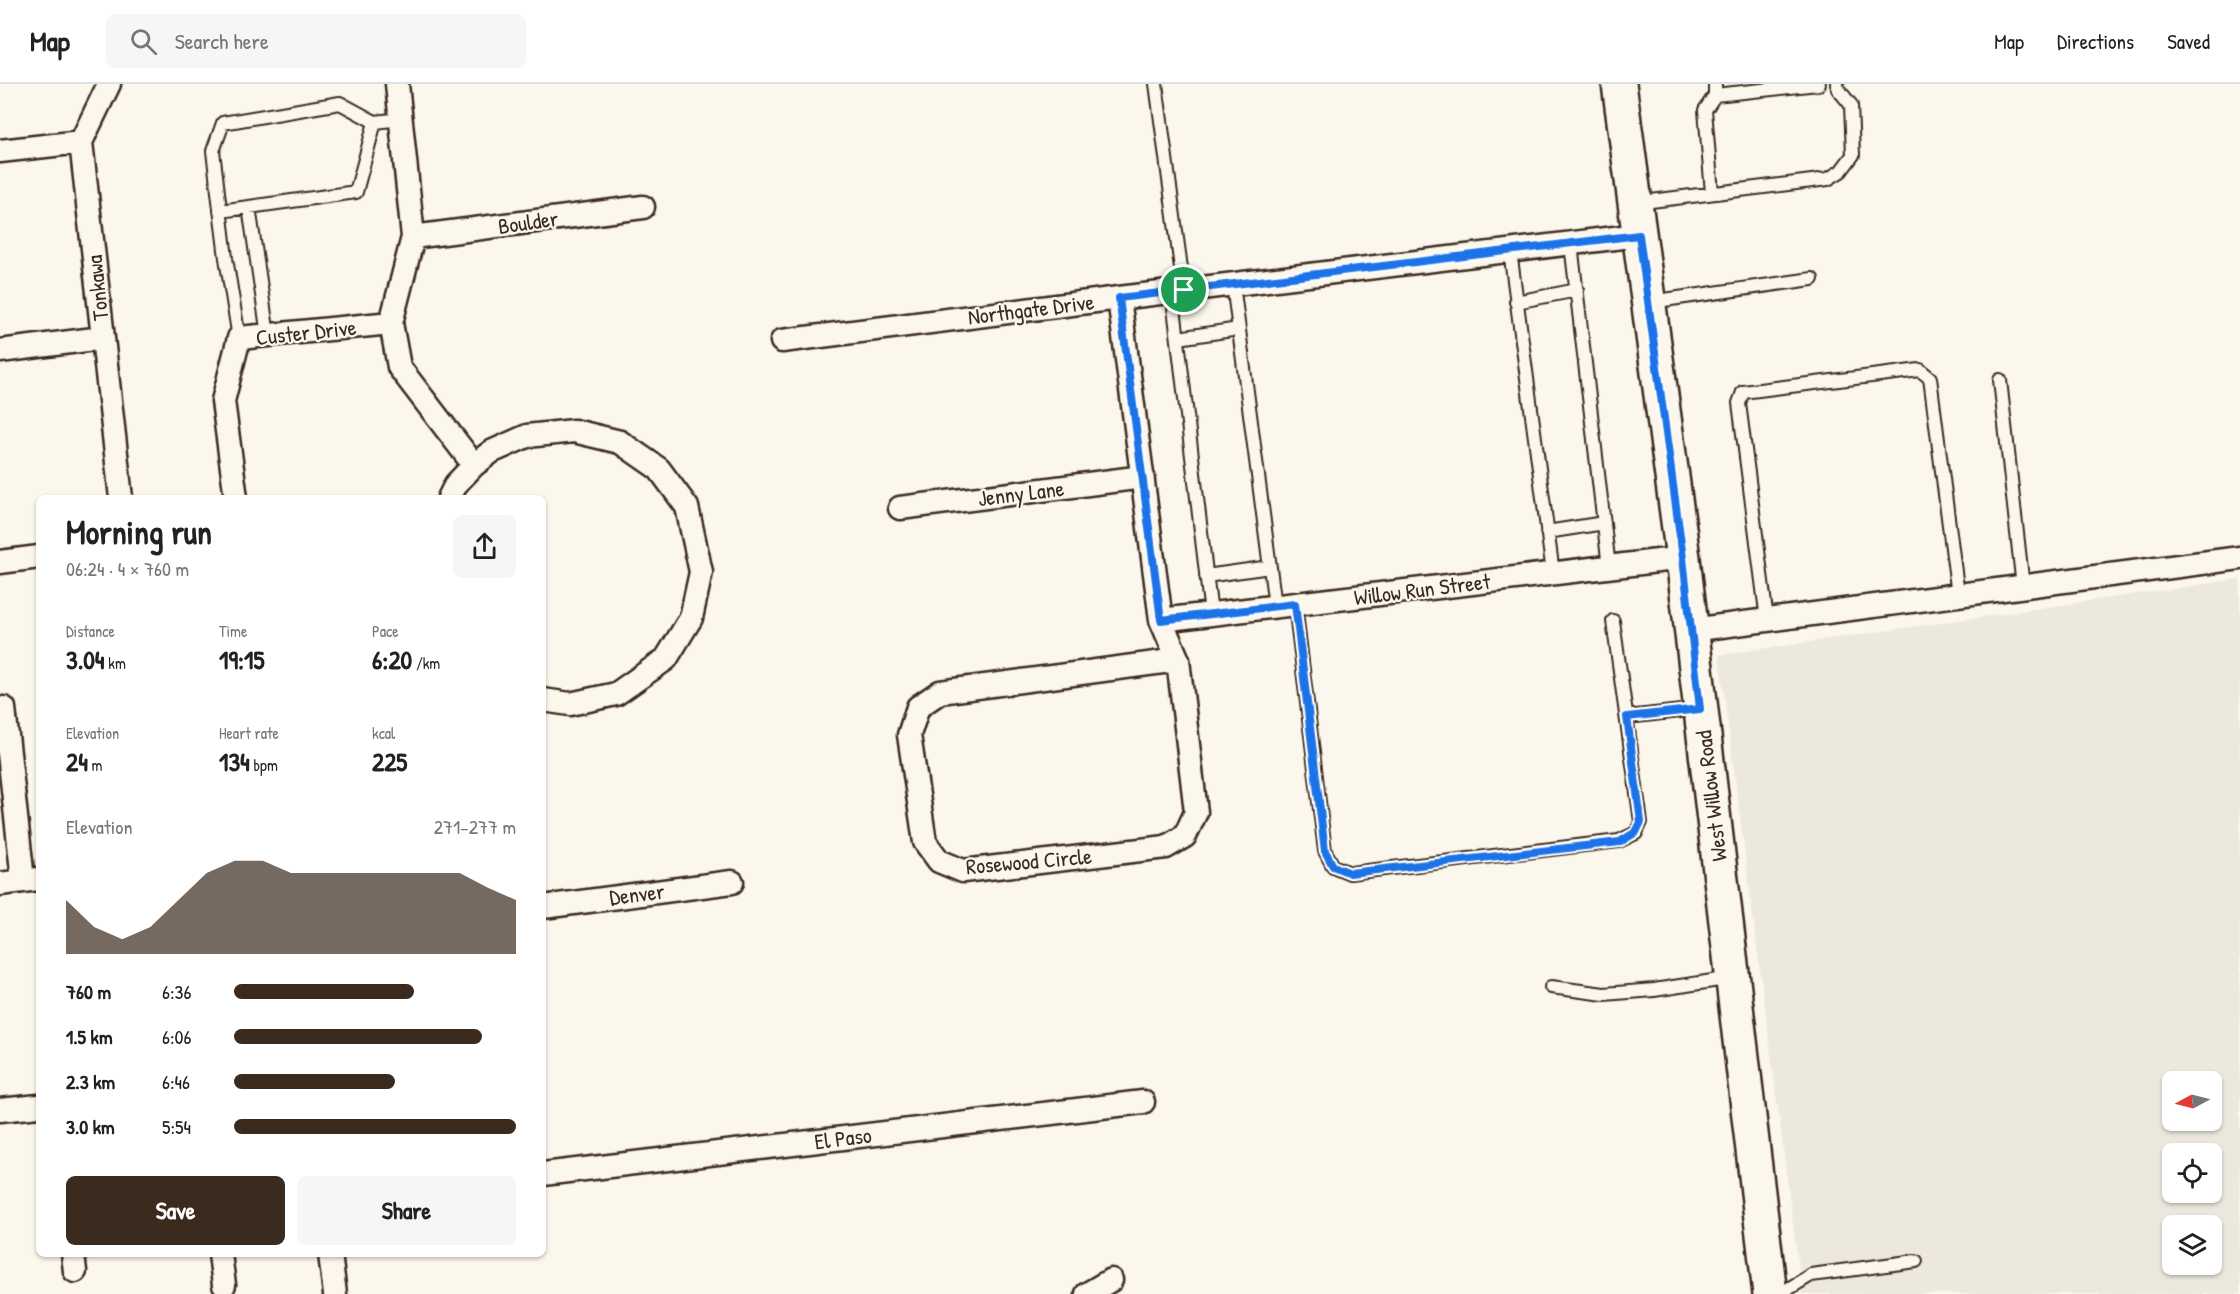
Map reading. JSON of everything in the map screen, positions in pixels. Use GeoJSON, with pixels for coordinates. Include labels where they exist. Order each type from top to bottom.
{"type":"FeatureCollection","features":[{"type":"Feature","properties":{"kind":"main road","name":"West Willow Road"},"geometry":{"type":"LineString","coordinates":[[1619,84],[1683,558],[1770,1294]]}},
{"type":"Feature","properties":{"kind":"street"},"geometry":{"type":"LineString","coordinates":[[0,151],[81,142],[109,84]]}},
{"type":"Feature","properties":{"kind":"street"},"geometry":{"type":"LineString","coordinates":[[397,84],[413,237],[391,323],[399,368],[474,465]]}},
{"type":"Feature","properties":{"kind":"street","name":"Tonkawa"},"geometry":{"type":"LineString","coordinates":[[81,142],[121,495]]}},
{"type":"Feature","properties":{"kind":"street","name":"Boulder"},"geometry":{"type":"LineString","coordinates":[[413,237],[643,207]]}},
{"type":"Feature","properties":{"kind":"street","name":"Northgate Drive"},"geometry":{"type":"LineString","coordinates":[[782,341],[1639,235]]}},
{"type":"Feature","properties":{"kind":"street"},"geometry":{"type":"LineString","coordinates":[[1119,298],[1161,620],[1178,660]]}},
{"type":"Feature","properties":{"kind":"street","name":"Custer Drive"},"geometry":{"type":"LineString","coordinates":[[236,495],[223,401],[239,338],[391,323]]}},
{"type":"Feature","properties":{"kind":"street"},"geometry":{"type":"LineString","coordinates":[[0,351],[102,338]]}},
{"type":"Feature","properties":{"kind":"street"},"geometry":{"type":"LineString","coordinates":[[450,495],[456,484],[474,465],[491,452],[527,436],[574,431],[620,442],[659,469],[687,507],[701,572],[691,618],[666,659],[616,694],[570,704],[546,700]]}},
{"type":"Feature","properties":{"kind":"street","name":"Jenny Lane"},"geometry":{"type":"LineString","coordinates":[[900,508],[1143,477]]}},
{"type":"Feature","properties":{"kind":"street"},"geometry":{"type":"LineString","coordinates":[[0,562],[36,557]]}},
{"type":"Feature","properties":{"kind":"street","name":"Willow Run Street"},"geometry":{"type":"LineString","coordinates":[[1161,620],[1683,558]]}},
{"type":"Feature","properties":{"kind":"street"},"geometry":{"type":"LineString","coordinates":[[1691,630],[2240,558]]}},
{"type":"Feature","properties":{"kind":"street","name":"Rosewood Circle"},"geometry":{"type":"LineString","coordinates":[[1178,660],[1196,812],[1185,836],[1166,847],[963,872],[939,861],[925,842],[909,735],[918,707],[940,692],[1178,660]]}},
{"type":"Feature","properties":{"kind":"street"},"geometry":{"type":"LineString","coordinates":[[0,884],[31,879],[4,708]]}},
{"type":"Feature","properties":{"kind":"street","name":"Denver"},"geometry":{"type":"LineString","coordinates":[[546,907],[732,882]]}},
{"type":"Feature","properties":{"kind":"street","name":"El Paso"},"geometry":{"type":"LineString","coordinates":[[546,1174],[1143,1102]]}},
{"type":"Feature","properties":{"kind":"street"},"geometry":{"type":"LineString","coordinates":[[0,1110],[36,1106]]}},
{"type":"Feature","properties":{"kind":"street"},"geometry":{"type":"LineString","coordinates":[[220,1257],[224,1285]]}},
{"type":"Feature","properties":{"kind":"street"},"geometry":{"type":"LineString","coordinates":[[330,1257],[335,1294]]}},
{"type":"Feature","properties":{"kind":"street"},"geometry":{"type":"LineString","coordinates":[[1087,1294],[1111,1280]]}},
{"type":"Feature","properties":{"kind":"lane"},"geometry":{"type":"LineString","coordinates":[[1156,84],[1178,291],[1178,338],[1211,614]]}},
{"type":"Feature","properties":{"kind":"lane"},"geometry":{"type":"LineString","coordinates":[[1712,193],[1705,111],[1714,90],[1819,84]]}},
{"type":"Feature","properties":{"kind":"lane"},"geometry":{"type":"LineString","coordinates":[[1634,203],[1828,179],[1841,171],[1853,155],[1851,105],[1838,89],[1837,84]]}},
{"type":"Feature","properties":{"kind":"lane"},"geometry":{"type":"LineString","coordinates":[[239,338],[213,151],[223,123],[340,103],[375,122],[401,119]]}},
{"type":"Feature","properties":{"kind":"lane"},"geometry":{"type":"LineString","coordinates":[[220,211],[356,192],[375,122]]}},
{"type":"Feature","properties":{"kind":"lane"},"geometry":{"type":"LineString","coordinates":[[249,207],[268,335]]}},
{"type":"Feature","properties":{"kind":"lane"},"geometry":{"type":"LineString","coordinates":[[1571,244],[1609,567]]}},
{"type":"Feature","properties":{"kind":"lane"},"geometry":{"type":"LineString","coordinates":[[1509,251],[1553,573]]}},
{"type":"Feature","properties":{"kind":"lane"},"geometry":{"type":"LineString","coordinates":[[1648,303],[1812,279]]}},
{"type":"Feature","properties":{"kind":"lane"},"geometry":{"type":"LineString","coordinates":[[1233,284],[1270,567],[1285,605],[1325,851],[1333,866],[1350,873],[1620,842],[1636,832],[1641,822],[1613,621]]}},
{"type":"Feature","properties":{"kind":"lane"},"geometry":{"type":"LineString","coordinates":[[1516,302],[1577,290]]}},
{"type":"Feature","properties":{"kind":"lane"},"geometry":{"type":"LineString","coordinates":[[1178,338],[1239,329]]}},
{"type":"Feature","properties":{"kind":"lane"},"geometry":{"type":"LineString","coordinates":[[1767,620],[1739,403],[1743,392],[1754,390],[1920,370],[1929,378],[1958,595]]}},
{"type":"Feature","properties":{"kind":"lane"},"geometry":{"type":"LineString","coordinates":[[2000,380],[2023,586]]}},
{"type":"Feature","properties":{"kind":"lane"},"geometry":{"type":"LineString","coordinates":[[1547,532],[1604,523]]}},
{"type":"Feature","properties":{"kind":"lane"},"geometry":{"type":"LineString","coordinates":[[1206,576],[1270,567]]}},
{"type":"Feature","properties":{"kind":"lane"},"geometry":{"type":"LineString","coordinates":[[1627,717],[1700,709]]}},
{"type":"Feature","properties":{"kind":"lane"},"geometry":{"type":"LineString","coordinates":[[1551,987],[1604,994],[1654,990],[1733,978]]}},
{"type":"Feature","properties":{"kind":"lane"},"geometry":{"type":"LineString","coordinates":[[1780,1294],[1810,1275],[1916,1261]]}},
{"type":"Feature","properties":{"kind":"shaded area"},"geometry":{"type":"Polygon","coordinates":[[[2240,579],[2240,1294],[1802,1294],[1719,655],[2240,579]]]}},
{"type":"Feature","properties":{"kind":"route"},"geometry":{"type":"LineString","coordinates":[[1639,235],[1683,558],[1700,709],[1627,717],[1641,822],[1636,832],[1620,842],[1350,873],[1333,866],[1325,851],[1295,604],[1161,620],[1119,298],[1184,290],[1639,235]]}}]}
